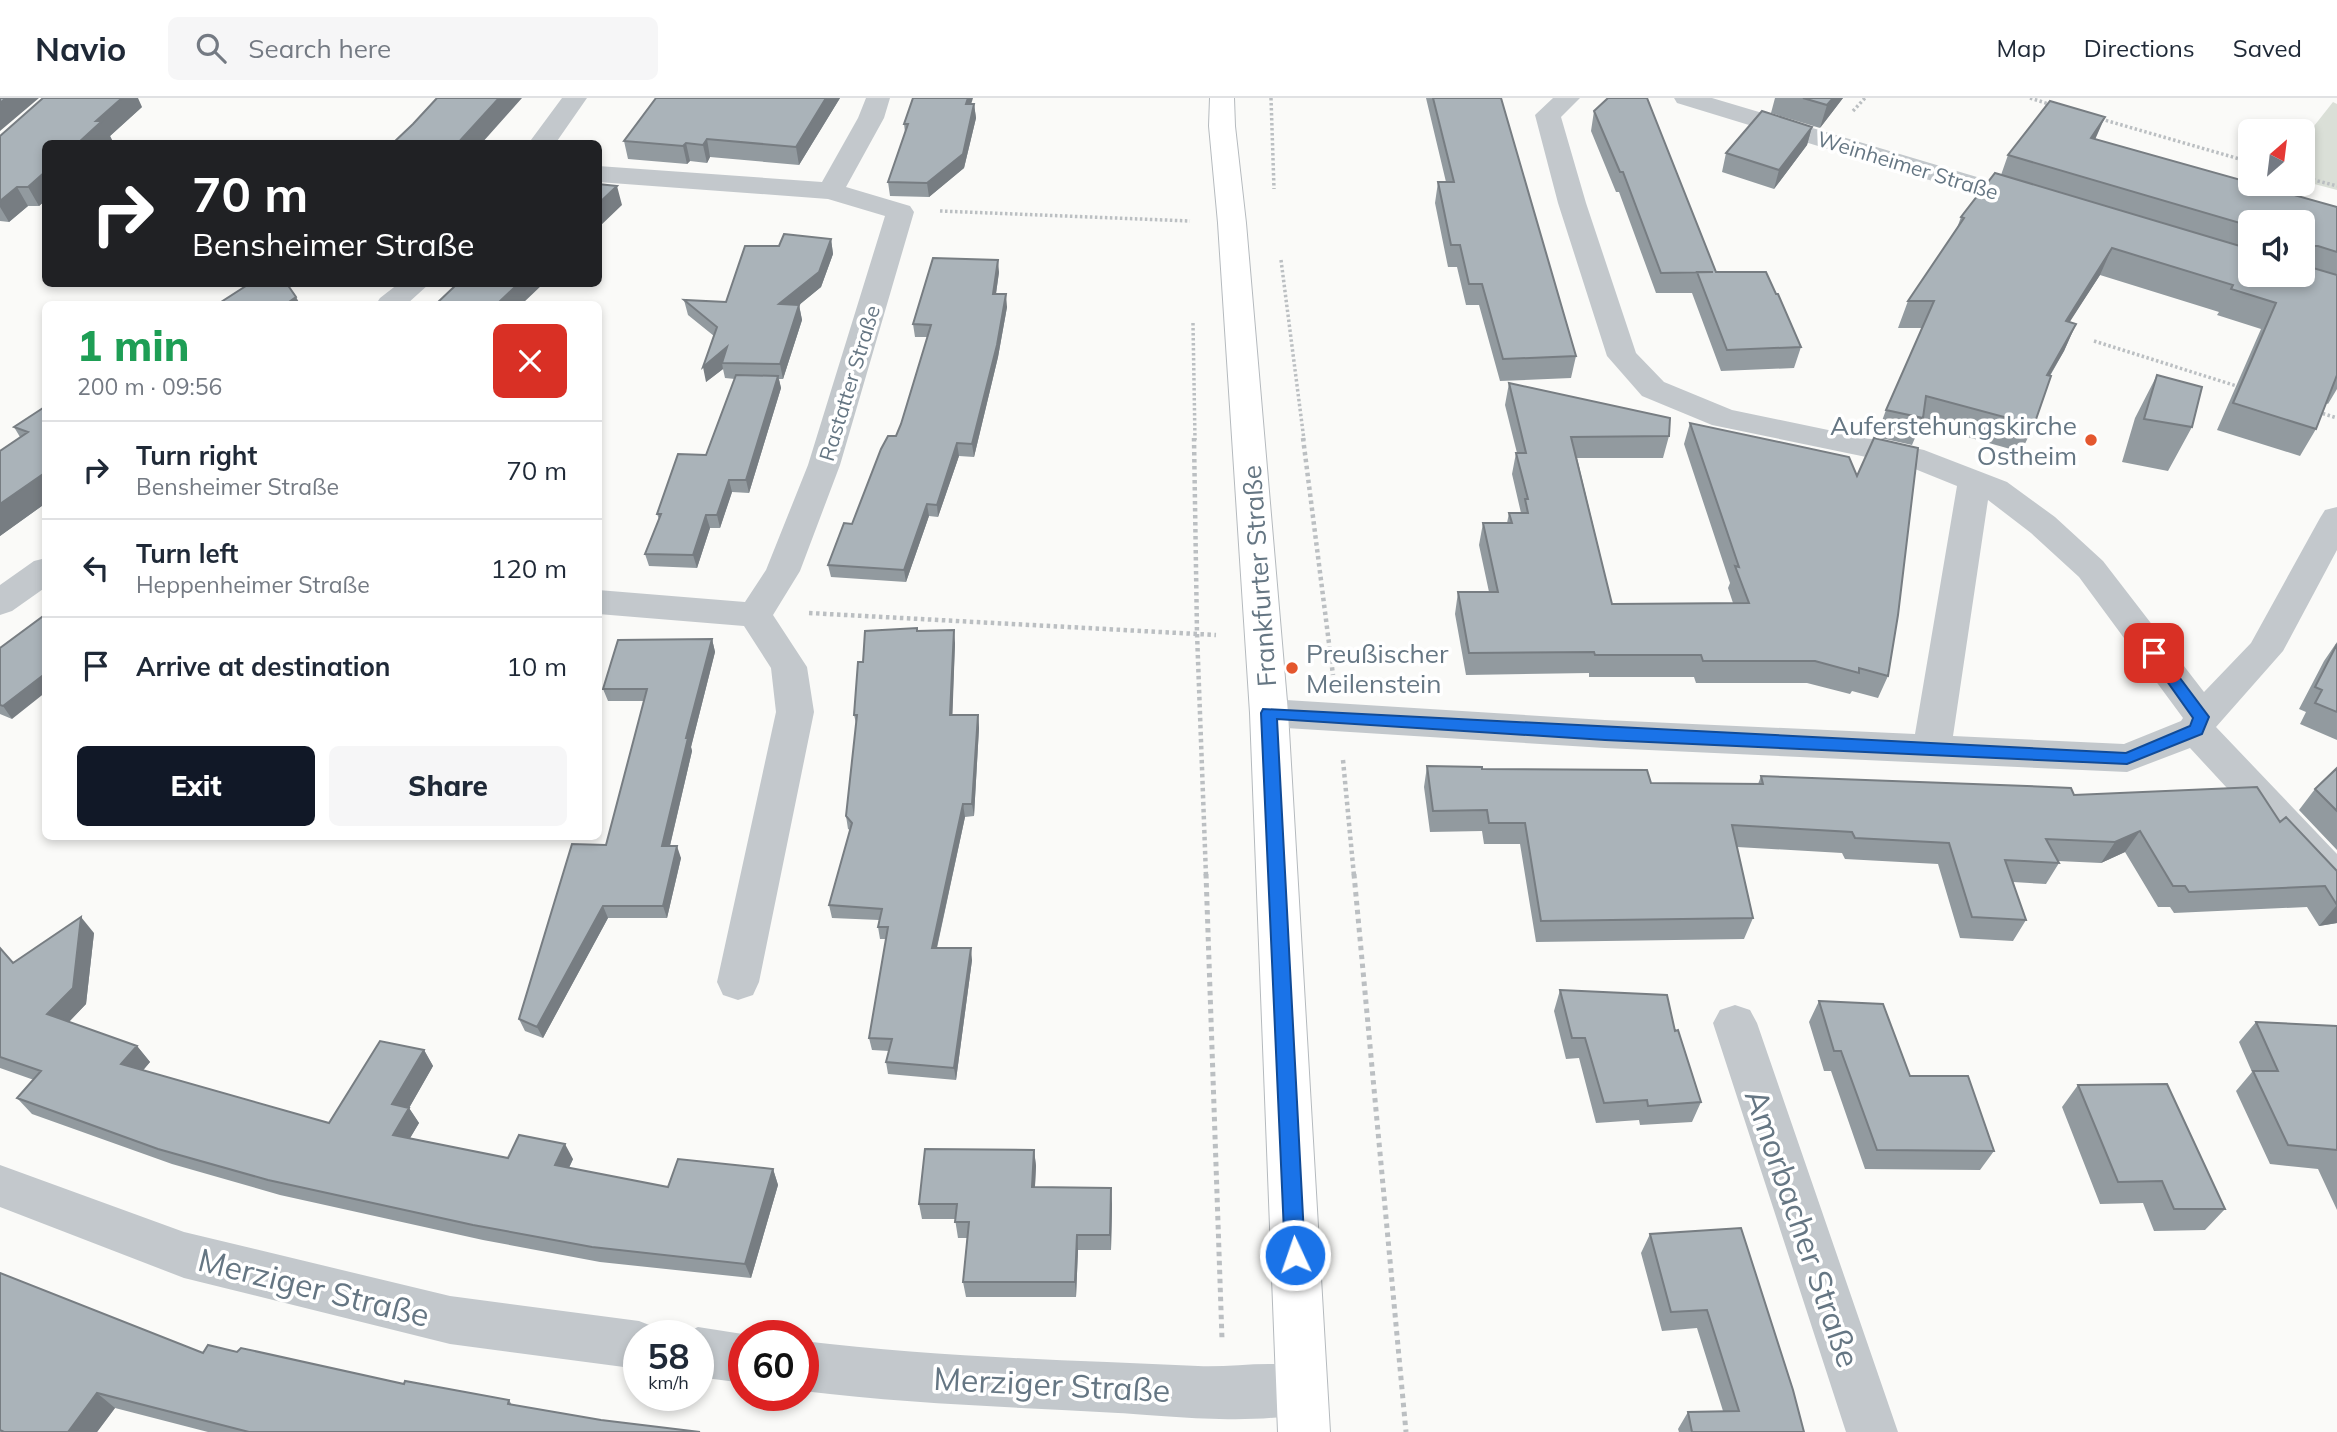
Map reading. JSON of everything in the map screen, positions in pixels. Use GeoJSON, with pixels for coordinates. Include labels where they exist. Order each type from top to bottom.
{"type":"FeatureCollection","features":[{"type":"Feature","properties":{"kind":"main road","name":"Frankfurter Straße"},"geometry":{"type":"LineString","coordinates":[[1223,98],[1222,127],[1232,223],[1269,713],[1303,1411]]}},
{"type":"Feature","properties":{"kind":"street"},"geometry":{"type":"LineString","coordinates":[[544,140],[575,98]]}},
{"type":"Feature","properties":{"kind":"street"},"geometry":{"type":"LineString","coordinates":[[830,191],[871,118],[878,98]]}},
{"type":"Feature","properties":{"kind":"street"},"geometry":{"type":"LineString","coordinates":[[1568,98],[1548,115],[1572,203],[1622,356],[1653,389],[1723,418],[1913,457],[1995,489],[2043,524],[2091,569],[2199,724],[2337,881]]}},
{"type":"Feature","properties":{"kind":"street","name":"Weinheimer Straße"},"geometry":{"type":"LineString","coordinates":[[1685,98],[2052,209]]}},
{"type":"Feature","properties":{"kind":"street"},"geometry":{"type":"LineString","coordinates":[[602,174],[830,191],[900,212]]}},
{"type":"Feature","properties":{"kind":"street","name":"Rastatter Straße"},"geometry":{"type":"LineString","coordinates":[[755,615],[783,571],[824,465],[900,212]]}},
{"type":"Feature","properties":{"kind":"street"},"geometry":{"type":"LineString","coordinates":[[394,301],[411,287]]}},
{"type":"Feature","properties":{"kind":"street"},"geometry":{"type":"LineString","coordinates":[[1932,749],[1974,481]]}},
{"type":"Feature","properties":{"kind":"street"},"geometry":{"type":"LineString","coordinates":[[1269,713],[1339,719],[2127,758],[2199,724],[2265,652],[2337,518]]}},
{"type":"Feature","properties":{"kind":"street"},"geometry":{"type":"LineString","coordinates":[[0,603],[42,572]]}},
{"type":"Feature","properties":{"kind":"street"},"geometry":{"type":"LineString","coordinates":[[602,602],[755,615],[789,667],[794,712],[738,982]]}},
{"type":"Feature","properties":{"kind":"street","name":"Amorbacher Straße"},"geometry":{"type":"LineString","coordinates":[[1735,1023],[1872,1432]]}},
{"type":"Feature","properties":{"kind":"street","name":"Merziger Straße"},"geometry":{"type":"LineString","coordinates":[[0,1185],[197,1259],[450,1321],[623,1343]]}},
{"type":"Feature","properties":{"kind":"street","name":"Merziger Straße"},"geometry":{"type":"LineString","coordinates":[[819,1368],[874,1375],[1223,1393],[1303,1411]]}},
{"type":"Feature","properties":{"kind":"path"},"geometry":{"type":"LineString","coordinates":[[1271,98],[1274,198]]}},
{"type":"Feature","properties":{"kind":"path"},"geometry":{"type":"LineString","coordinates":[[2030,98],[2055,106]]}},
{"type":"Feature","properties":{"kind":"path"},"geometry":{"type":"LineString","coordinates":[[2094,117],[2238,159]]}},
{"type":"Feature","properties":{"kind":"path"},"geometry":{"type":"LineString","coordinates":[[2315,180],[2337,186]]}},
{"type":"Feature","properties":{"kind":"path"},"geometry":{"type":"LineString","coordinates":[[1191,207],[1191,235]]}},
{"type":"Feature","properties":{"kind":"path"},"geometry":{"type":"LineString","coordinates":[[900,212],[937,211],[1191,221]]}},
{"type":"Feature","properties":{"kind":"path"},"geometry":{"type":"LineString","coordinates":[[1280,251],[1339,719],[1406,1432]]}},
{"type":"Feature","properties":{"kind":"path"},"geometry":{"type":"LineString","coordinates":[[1192,317],[1197,633],[1223,1393]]}},
{"type":"Feature","properties":{"kind":"path"},"geometry":{"type":"LineString","coordinates":[[2094,341],[2247,390]]}},
{"type":"Feature","properties":{"kind":"path"},"geometry":{"type":"LineString","coordinates":[[2311,410],[2337,418]]}},
{"type":"Feature","properties":{"kind":"path"},"geometry":{"type":"LineString","coordinates":[[755,615],[826,612],[1263,639]]}},
{"type":"Feature","properties":{"kind":"shaded area"},"geometry":{"type":"Polygon","coordinates":[[[2333,102],[2337,104],[2337,190],[2315,184],[2315,125],[2333,102]]]}},
{"type":"Feature","properties":{"kind":"building"},"geometry":{"type":"Polygon","coordinates":[[[43,98],[122,98],[96,121],[102,121],[81,140],[42,140],[42,175],[28,187],[17,187],[0,201],[0,136],[43,98]]]}},
{"type":"Feature","properties":{"kind":"building"},"geometry":{"type":"Polygon","coordinates":[[[437,98],[499,98],[461,140],[396,140],[437,98]]]}},
{"type":"Feature","properties":{"kind":"building"},"geometry":{"type":"Polygon","coordinates":[[[656,98],[826,98],[796,147],[707,139],[703,145],[686,143],[683,146],[624,141],[656,98]]]}},
{"type":"Feature","properties":{"kind":"building"},"geometry":{"type":"Polygon","coordinates":[[[913,98],[968,98],[966,104],[974,104],[963,154],[927,183],[888,182],[908,124],[904,124],[913,98]]]}},
{"type":"Feature","properties":{"kind":"building"},"geometry":{"type":"Polygon","coordinates":[[[1433,98],[1501,98],[1576,356],[1503,359],[1482,284],[1469,284],[1460,245],[1451,245],[1438,182],[1454,182],[1433,98]]]}},
{"type":"Feature","properties":{"kind":"building"},"geometry":{"type":"Polygon","coordinates":[[[1608,98],[1647,98],[1716,272],[1766,272],[1801,347],[1727,350],[1697,272],[1661,273],[1623,172],[1620,172],[1594,111],[1608,98]]]}},
{"type":"Feature","properties":{"kind":"building"},"geometry":{"type":"Polygon","coordinates":[[[1803,98],[1833,98],[1827,105],[1803,98]]]}},
{"type":"Feature","properties":{"kind":"building"},"geometry":{"type":"Polygon","coordinates":[[[2050,101],[2105,117],[2091,138],[2238,179],[2238,196],[2298,196],[2337,207],[2337,252],[2315,246],[2315,210],[2238,210],[2238,222],[2008,155],[2050,101]]]}},
{"type":"Feature","properties":{"kind":"building"},"geometry":{"type":"Polygon","coordinates":[[[1762,111],[1812,127],[1779,170],[1726,153],[1762,111]]]}},
{"type":"Feature","properties":{"kind":"building"},"geometry":{"type":"Polygon","coordinates":[[[1995,173],[2238,245],[2238,287],[2315,287],[2315,269],[2337,275],[2337,375],[2316,429],[2233,403],[2276,303],[2231,289],[2233,285],[2112,248],[2066,321],[2076,324],[2047,375],[2051,376],[2034,425],[1926,396],[1923,418],[1886,410],[1934,301],[1908,301],[1964,218],[1961,217],[1995,173]]]}},
{"type":"Feature","properties":{"kind":"building"},"geometry":{"type":"Polygon","coordinates":[[[602,184],[617,186],[602,200],[602,184]]]}},
{"type":"Feature","properties":{"kind":"building"},"geometry":{"type":"Polygon","coordinates":[[[784,234],[831,239],[819,272],[779,304],[799,305],[780,364],[722,363],[727,347],[703,367],[717,327],[684,300],[726,302],[745,246],[779,246],[784,234]]]}},
{"type":"Feature","properties":{"kind":"building"},"geometry":{"type":"Polygon","coordinates":[[[933,258],[998,260],[993,294],[1006,294],[997,345],[972,444],[957,443],[937,505],[927,504],[904,570],[828,565],[844,523],[852,524],[881,449],[888,436],[896,436],[901,424],[931,325],[913,324],[933,258]]]}},
{"type":"Feature","properties":{"kind":"building"},"geometry":{"type":"Polygon","coordinates":[[[244,287],[289,287],[296,297],[290,301],[223,301],[244,287]]]}},
{"type":"Feature","properties":{"kind":"building"},"geometry":{"type":"Polygon","coordinates":[[[454,287],[515,287],[500,301],[439,301],[454,287]]]}},
{"type":"Feature","properties":{"kind":"building"},"geometry":{"type":"Polygon","coordinates":[[[736,375],[778,376],[746,480],[729,480],[717,515],[706,515],[693,555],[645,554],[661,514],[657,514],[678,454],[706,455],[736,375]]]}},
{"type":"Feature","properties":{"kind":"building"},"geometry":{"type":"Polygon","coordinates":[[[2157,375],[2202,387],[2192,427],[2144,419],[2157,375]]]}},
{"type":"Feature","properties":{"kind":"building"},"geometry":{"type":"Polygon","coordinates":[[[1509,383],[1670,418],[1669,436],[1571,437],[1612,604],[1749,603],[1690,423],[1849,457],[1857,476],[1874,438],[1918,448],[1888,676],[1859,668],[1859,673],[1815,661],[1703,661],[1701,655],[1595,655],[1594,652],[1469,653],[1458,592],[1498,592],[1483,523],[1512,523],[1509,513],[1528,513],[1525,499],[1528,499],[1516,453],[1526,453],[1509,383]]]}},
{"type":"Feature","properties":{"kind":"building"},"geometry":{"type":"Polygon","coordinates":[[[42,409],[42,475],[0,504],[0,451],[28,432],[14,427],[42,409]]]}},
{"type":"Feature","properties":{"kind":"building"},"geometry":{"type":"Polygon","coordinates":[[[42,617],[42,676],[3,706],[0,705],[0,648],[42,617]]]}},
{"type":"Feature","properties":{"kind":"building"},"geometry":{"type":"Polygon","coordinates":[[[917,628],[917,631],[954,630],[950,715],[978,715],[972,804],[963,804],[932,948],[971,948],[954,1068],[886,1062],[892,1039],[869,1038],[888,927],[878,927],[882,909],[829,905],[852,823],[846,816],[857,715],[854,715],[858,662],[863,662],[865,631],[917,628]]]}},
{"type":"Feature","properties":{"kind":"building"},"geometry":{"type":"Polygon","coordinates":[[[712,639],[662,846],[677,846],[663,906],[603,906],[537,1027],[519,1019],[572,844],[606,845],[647,689],[603,689],[618,640],[712,639]]]}},
{"type":"Feature","properties":{"kind":"building"},"geometry":{"type":"Polygon","coordinates":[[[2337,644],[2337,712],[2315,703],[2322,690],[2315,687],[2337,644]]]}},
{"type":"Feature","properties":{"kind":"building"},"geometry":{"type":"Polygon","coordinates":[[[1427,766],[1647,770],[1651,783],[1763,784],[1761,776],[2071,788],[2074,795],[2257,787],[2280,822],[2286,817],[2337,871],[2337,905],[2325,886],[2189,892],[2185,886],[2173,886],[2140,831],[2115,842],[2046,839],[2059,863],[2005,860],[2026,920],[1972,917],[1949,843],[1855,838],[1852,832],[1732,825],[1753,918],[1541,921],[1525,823],[1489,823],[1487,810],[1433,811],[1427,766]]]}},
{"type":"Feature","properties":{"kind":"building"},"geometry":{"type":"Polygon","coordinates":[[[2337,768],[2337,811],[2315,789],[2337,768]]]}},
{"type":"Feature","properties":{"kind":"building"},"geometry":{"type":"Polygon","coordinates":[[[81,917],[73,988],[47,1014],[137,1046],[121,1064],[329,1123],[380,1041],[424,1050],[392,1104],[409,1108],[393,1135],[508,1158],[519,1135],[565,1144],[555,1165],[668,1187],[678,1159],[773,1169],[745,1264],[592,1247],[473,1225],[268,1180],[158,1149],[17,1098],[41,1071],[0,1057],[0,948],[13,963],[81,917]]]}},
{"type":"Feature","properties":{"kind":"building"},"geometry":{"type":"Polygon","coordinates":[[[1560,990],[1667,995],[1675,1031],[1678,1030],[1701,1102],[1648,1106],[1647,1100],[1604,1103],[1585,1038],[1572,1038],[1560,990]]]}},
{"type":"Feature","properties":{"kind":"building"},"geometry":{"type":"Polygon","coordinates":[[[1819,1001],[1883,1004],[1910,1076],[1968,1076],[1994,1151],[1877,1150],[1841,1051],[1834,1051],[1819,1001]]]}},
{"type":"Feature","properties":{"kind":"building"},"geometry":{"type":"Polygon","coordinates":[[[2256,1022],[2337,1026],[2337,1150],[2288,1145],[2253,1071],[2278,1071],[2256,1022]]]}},
{"type":"Feature","properties":{"kind":"building"},"geometry":{"type":"Polygon","coordinates":[[[2167,1084],[2225,1209],[2174,1209],[2162,1181],[2118,1182],[2078,1085],[2167,1084]]]}},
{"type":"Feature","properties":{"kind":"building"},"geometry":{"type":"Polygon","coordinates":[[[925,1149],[1034,1150],[1032,1187],[1111,1188],[1110,1235],[1077,1235],[1075,1282],[963,1282],[969,1222],[955,1222],[957,1204],[919,1204],[925,1149]]]}},
{"type":"Feature","properties":{"kind":"building"},"geometry":{"type":"Polygon","coordinates":[[[1741,1228],[1804,1432],[1692,1432],[1688,1412],[1739,1411],[1707,1310],[1671,1312],[1650,1234],[1741,1228]]]}},
{"type":"Feature","properties":{"kind":"building"},"geometry":{"type":"Polygon","coordinates":[[[0,1273],[203,1353],[208,1345],[237,1352],[241,1348],[404,1384],[405,1381],[509,1400],[508,1404],[601,1420],[700,1432],[249,1432],[97,1393],[68,1432],[4,1432],[0,1430],[0,1273]]]}},
{"type":"Feature","properties":{"kind":"place","name":"Auferstehungskirche Ostheim"},"geometry":{"type":"Point","coordinates":[2091,440]}},
{"type":"Feature","properties":{"kind":"place","name":"Preußischer Meilenstein"},"geometry":{"type":"Point","coordinates":[1292,668]}},
{"type":"Feature","properties":{"kind":"route"},"geometry":{"type":"LineString","coordinates":[[1295,1255],[1269,713],[1605,734],[2127,758],[2196,730],[2202,717],[2154,653]]}}]}
